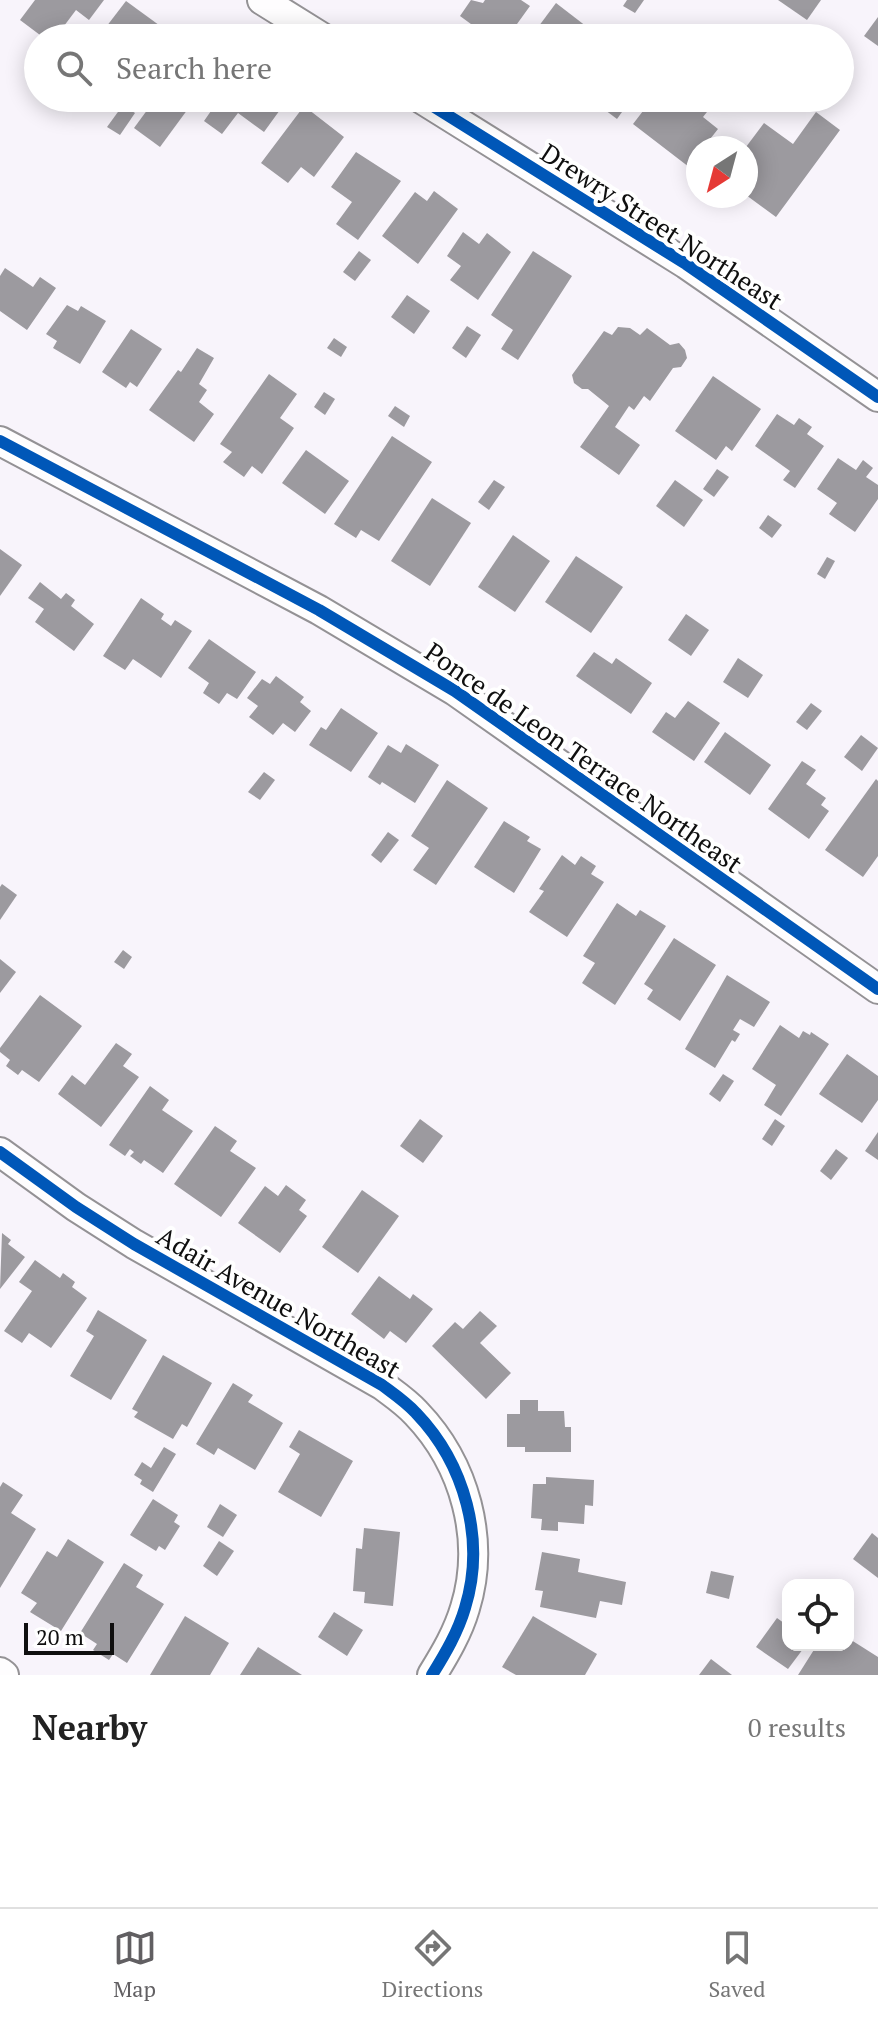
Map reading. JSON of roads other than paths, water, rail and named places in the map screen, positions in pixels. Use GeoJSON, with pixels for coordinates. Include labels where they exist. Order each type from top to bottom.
{"type":"FeatureCollection","features":[{"type":"Feature","properties":{"kind":"street"},"geometry":{"type":"LineString","coordinates":[[262,0],[301,24]]}},
{"type":"Feature","properties":{"kind":"street","name":"Drewry Street Northeast"},"geometry":{"type":"LineString","coordinates":[[442,112],[686,264],[878,397]]}},
{"type":"Feature","properties":{"kind":"street","name":"Ponce de Leon Terrace Northeast"},"geometry":{"type":"LineString","coordinates":[[0,441],[319,610],[455,691],[878,989]]}},
{"type":"Feature","properties":{"kind":"street","name":"Adair Avenue Northeast"},"geometry":{"type":"LineString","coordinates":[[0,1152],[134,1244],[382,1385],[415,1411],[438,1439],[459,1478],[471,1521],[474,1562],[465,1609],[432,1675]]}}]}
